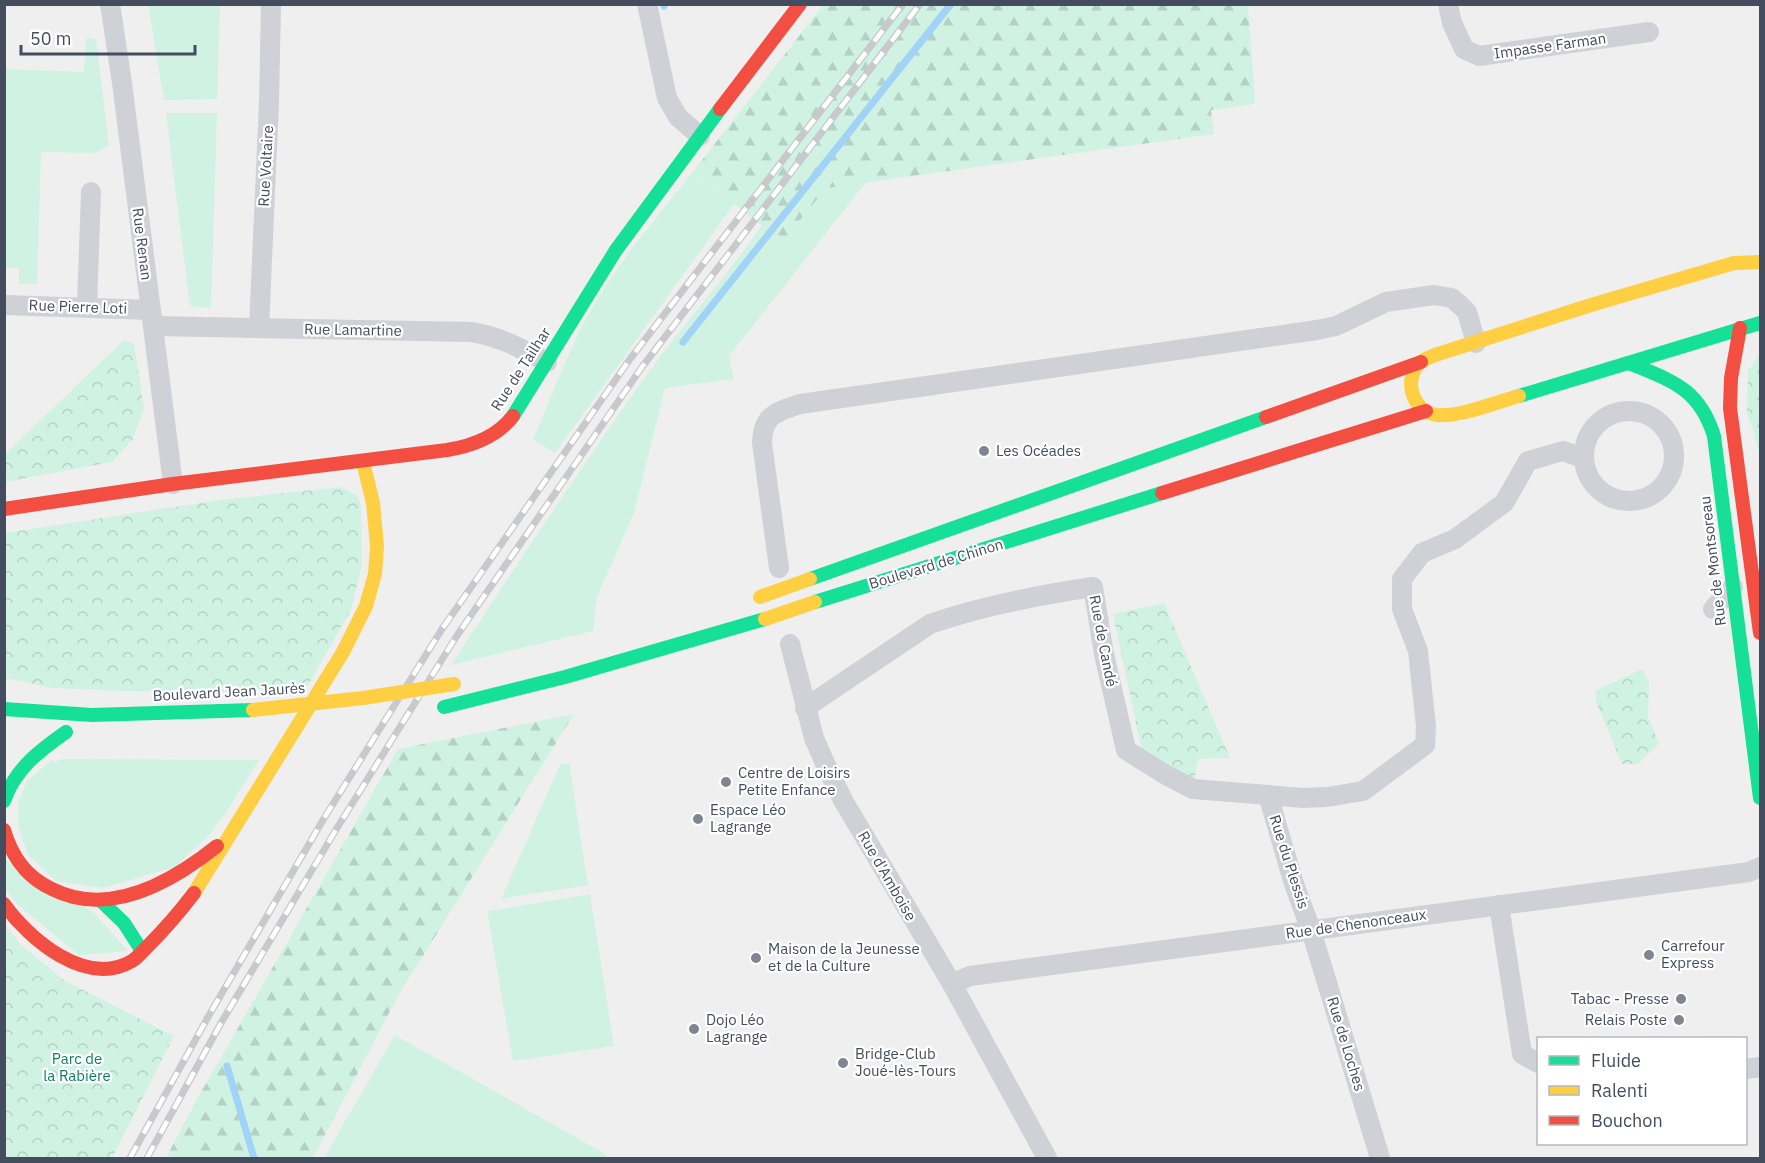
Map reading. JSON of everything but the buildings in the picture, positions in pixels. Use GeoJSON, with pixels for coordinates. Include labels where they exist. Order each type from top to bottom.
{"type":"FeatureCollection","features":[{"type":"Feature","properties":{"kind":"main road","name":"Rue de Tailhar"},"geometry":{"type":"LineString","coordinates":[[4,509],[173,484],[363,462],[457,448],[487,440],[512,419],[616,250],[735,87],[800,4]]}},
{"type":"Feature","properties":{"kind":"main road","name":"Boulevard de Chinon"},"geometry":{"type":"LineString","coordinates":[[755,598],[1421,362],[1438,354],[1591,305],[1734,263],[1761,262]]}},
{"type":"Feature","properties":{"kind":"main road"},"geometry":{"type":"LineString","coordinates":[[1421,362],[1415,370],[1411,385],[1414,399],[1426,411],[1443,415],[1467,411],[1761,322]]}},
{"type":"Feature","properties":{"kind":"main road"},"geometry":{"type":"LineString","coordinates":[[1740,328],[1731,378],[1730,408],[1761,633]]}},
{"type":"Feature","properties":{"kind":"main road","name":"Rue de Montsoreau"},"geometry":{"type":"LineString","coordinates":[[1629,363],[1683,390],[1696,400],[1707,416],[1714,436],[1761,798]]}},
{"type":"Feature","properties":{"kind":"main road","name":"Boulevard de Chinon"},"geometry":{"type":"LineString","coordinates":[[427,709],[516,692],[596,670],[1426,411]]}},
{"type":"Feature","properties":{"kind":"main road"},"geometry":{"type":"LineString","coordinates":[[4,904],[22,928],[50,951],[85,966],[118,967],[131,962],[164,932],[208,872],[327,679],[363,614],[375,574],[377,546],[371,488],[363,462]]}},
{"type":"Feature","properties":{"kind":"main road","name":"Boulevard Jean Jaurès"},"geometry":{"type":"LineString","coordinates":[[8,708],[92,715],[254,710],[363,698],[459,682]]}},
{"type":"Feature","properties":{"kind":"main road"},"geometry":{"type":"LineString","coordinates":[[282,727],[314,724]]}},
{"type":"Feature","properties":{"kind":"main road"},"geometry":{"type":"LineString","coordinates":[[4,801],[11,782],[20,768],[71,732],[46,731]]}},
{"type":"Feature","properties":{"kind":"main road"},"geometry":{"type":"LineString","coordinates":[[4,830],[14,856],[34,880],[68,897],[100,900],[133,894],[169,879],[190,867],[231,833]]}},
{"type":"Feature","properties":{"kind":"main road"},"geometry":{"type":"LineString","coordinates":[[100,900],[127,924],[142,951]]}},
{"type":"Feature","properties":{"kind":"street","name":"Rue Renan"},"geometry":{"type":"LineString","coordinates":[[110,4],[173,484]]}},
{"type":"Feature","properties":{"kind":"street","name":"Rue Voltaire"},"geometry":{"type":"LineString","coordinates":[[259,328],[271,4]]}},
{"type":"Feature","properties":{"kind":"street"},"geometry":{"type":"LineString","coordinates":[[646,4],[667,98],[678,117],[700,136]]}},
{"type":"Feature","properties":{"kind":"street","name":"Impasse Farman"},"geometry":{"type":"LineString","coordinates":[[1448,4],[1452,23],[1464,49],[1479,56],[1649,32]]}},
{"type":"Feature","properties":{"kind":"street"},"geometry":{"type":"LineString","coordinates":[[87,307],[91,192]]}},
{"type":"Feature","properties":{"kind":"street"},"geometry":{"type":"LineString","coordinates":[[779,568],[762,443],[763,432],[766,421],[776,412],[800,404],[1317,330],[1336,326],[1386,302],[1434,295],[1452,298],[1467,312],[1476,343]]}},
{"type":"Feature","properties":{"kind":"street","name":"Rue Pierre Loti"},"geometry":{"type":"LineString","coordinates":[[4,305],[87,307],[152,318]]}},
{"type":"Feature","properties":{"kind":"street","name":"Rue Lamartine"},"geometry":{"type":"LineString","coordinates":[[152,318],[259,328],[471,332],[507,341],[546,362]]}},
{"type":"Feature","properties":{"kind":"street"},"geometry":{"type":"LineString","coordinates":[[1630,410],[1645,413],[1658,420],[1670,436],[1674,454],[1671,474],[1659,489],[1644,498],[1629,501],[1614,499],[1600,492],[1590,480],[1583,458],[1584,446],[1595,425],[1611,414],[1630,410]]}},
{"type":"Feature","properties":{"kind":"street","name":"Rue du Plessis"},"geometry":{"type":"LineString","coordinates":[[1311,930],[1294,884],[1268,795],[1303,798],[1363,791],[1425,745],[1426,726],[1418,651],[1402,609],[1402,579],[1422,553],[1455,539],[1504,503],[1528,461],[1563,451],[1583,458]]}},
{"type":"Feature","properties":{"kind":"street","name":"Rue de Candé"},"geometry":{"type":"LineString","coordinates":[[805,708],[930,624],[949,617],[1046,594],[1093,587],[1104,654],[1126,750],[1166,776],[1193,789],[1268,795]]}},
{"type":"Feature","properties":{"kind":"street"},"geometry":{"type":"LineString","coordinates":[[1713,609],[1733,587]]}},
{"type":"Feature","properties":{"kind":"street","name":"Rue d'Amboise"},"geometry":{"type":"LineString","coordinates":[[790,644],[814,738],[844,802],[952,984],[1047,1158]]}},
{"type":"Feature","properties":{"kind":"street","name":"Rue de Chenonceaux"},"geometry":{"type":"LineString","coordinates":[[952,984],[970,976],[1749,872],[1761,867]]}},
{"type":"Feature","properties":{"kind":"street"},"geometry":{"type":"LineString","coordinates":[[1499,905],[1522,1054],[1537,1062]]}},
{"type":"Feature","properties":{"kind":"street","name":"Rue de Loches"},"geometry":{"type":"LineString","coordinates":[[1311,930],[1380,1158]]}},
{"type":"Feature","properties":{"kind":"green space"},"geometry":{"type":"Polygon","coordinates":[[[824,4],[1248,5],[1255,104],[1211,110],[1214,134],[826,188],[783,241],[692,173],[824,4]]]}},
{"type":"Feature","properties":{"kind":"green space"},"geometry":{"type":"Polygon","coordinates":[[[148,5],[220,5],[217,99],[164,100],[148,5]]]}},
{"type":"Feature","properties":{"kind":"green space"},"geometry":{"type":"Polygon","coordinates":[[[86,38],[96,39],[109,145],[95,153],[41,152],[37,284],[19,284],[19,268],[5,267],[5,69],[84,72],[86,38]]]}},
{"type":"Feature","properties":{"kind":"green space"},"geometry":{"type":"Polygon","coordinates":[[[166,113],[217,113],[211,308],[190,306],[166,113]]]}},
{"type":"Feature","properties":{"kind":"green space"},"geometry":{"type":"Polygon","coordinates":[[[692,173],[734,204],[555,453],[533,439],[581,328],[624,259],[692,173]]]}},
{"type":"Feature","properties":{"kind":"green space"},"geometry":{"type":"Polygon","coordinates":[[[867,181],[729,356],[734,379],[665,388],[634,513],[597,597],[593,631],[451,665],[548,518],[648,373],[762,225],[783,240],[825,188],[867,181]]]}},
{"type":"Feature","properties":{"kind":"green space"},"geometry":{"type":"Polygon","coordinates":[[[124,340],[134,344],[144,408],[133,439],[112,462],[5,482],[5,454],[124,340]]]}},
{"type":"Feature","properties":{"kind":"green space"},"geometry":{"type":"Polygon","coordinates":[[[1760,353],[1760,455],[1747,412],[1748,371],[1760,353]]]}},
{"type":"Feature","properties":{"kind":"green space"},"geometry":{"type":"Polygon","coordinates":[[[341,487],[357,496],[361,505],[362,564],[351,610],[307,687],[205,692],[122,691],[53,688],[5,678],[5,533],[220,500],[341,487]]]}},
{"type":"Feature","properties":{"kind":"green space"},"geometry":{"type":"Polygon","coordinates":[[[1164,603],[1230,758],[1198,759],[1193,789],[1166,775],[1141,747],[1113,614],[1164,603]]]}},
{"type":"Feature","properties":{"kind":"green space"},"geometry":{"type":"Polygon","coordinates":[[[1642,669],[1649,682],[1648,716],[1659,744],[1638,764],[1622,764],[1596,702],[1595,691],[1642,669]]]}},
{"type":"Feature","properties":{"kind":"green space"},"geometry":{"type":"Polygon","coordinates":[[[574,714],[399,994],[313,1158],[166,1158],[196,1101],[398,749],[574,714]]]}},
{"type":"Feature","properties":{"kind":"green space"},"geometry":{"type":"Polygon","coordinates":[[[61,759],[259,760],[210,834],[175,867],[103,888],[56,881],[28,855],[18,826],[18,803],[27,781],[52,760],[55,763],[61,759]]]}},
{"type":"Feature","properties":{"kind":"green space"},"geometry":{"type":"Polygon","coordinates":[[[569,763],[588,885],[501,899],[560,765],[569,763]]]}},
{"type":"Feature","properties":{"kind":"green space"},"geometry":{"type":"Polygon","coordinates":[[[4,858],[94,913],[128,951],[79,955],[17,904],[5,888],[4,858]]]}},
{"type":"Feature","properties":{"kind":"green space"},"geometry":{"type":"Polygon","coordinates":[[[590,894],[614,1046],[513,1061],[487,911],[590,894]]]}},
{"type":"Feature","properties":{"kind":"green space","name":"Parc de la Rabière"},"geometry":{"type":"Polygon","coordinates":[[[4,923],[20,944],[65,981],[174,1036],[112,1158],[5,1158],[4,923]]]}},
{"type":"Feature","properties":{"kind":"green space"},"geometry":{"type":"Polygon","coordinates":[[[395,1035],[607,1155],[605,1158],[324,1158],[395,1035]]]}},
{"type":"Feature","properties":{"kind":"waterway"},"geometry":{"type":"LineString","coordinates":[[683,342],[951,4]]}},
{"type":"Feature","properties":{"kind":"waterway"},"geometry":{"type":"LineString","coordinates":[[227,1066],[254,1158]]}},
{"type":"Feature","properties":{"kind":"railway"},"geometry":{"type":"LineString","coordinates":[[130,1158],[208,1017],[323,820],[442,629],[630,359],[903,4]]}},
{"type":"Feature","properties":{"kind":"railway"},"geometry":{"type":"LineString","coordinates":[[147,1158],[221,1023],[337,828],[456,637],[642,367],[920,4]]}},
{"type":"Feature","properties":{"kind":"traffic: fast"},"geometry":{"type":"LineString","coordinates":[[513,416],[616,250],[720,109]]}},
{"type":"Feature","properties":{"kind":"traffic: fast"},"geometry":{"type":"LineString","coordinates":[[1519,396],[1760,323]]}},
{"type":"Feature","properties":{"kind":"traffic: fast"},"geometry":{"type":"LineString","coordinates":[[1629,363],[1682,388],[1700,407],[1714,436],[1760,798]]}},
{"type":"Feature","properties":{"kind":"traffic: fast"},"geometry":{"type":"LineString","coordinates":[[810,579],[1266,417]]}},
{"type":"Feature","properties":{"kind":"traffic: fast"},"geometry":{"type":"LineString","coordinates":[[815,602],[1162,493]]}},
{"type":"Feature","properties":{"kind":"traffic: fast"},"geometry":{"type":"LineString","coordinates":[[444,707],[565,677],[765,619]]}},
{"type":"Feature","properties":{"kind":"traffic: fast"},"geometry":{"type":"LineString","coordinates":[[4,709],[92,715],[253,710]]}},
{"type":"Feature","properties":{"kind":"traffic: fast"},"geometry":{"type":"LineString","coordinates":[[4,801],[21,770],[37,754],[66,732]]}},
{"type":"Feature","properties":{"kind":"traffic: fast"},"geometry":{"type":"LineString","coordinates":[[100,900],[124,923],[142,951]]}},
{"type":"Feature","properties":{"kind":"traffic: slow"},"geometry":{"type":"LineString","coordinates":[[1519,396],[1467,411],[1437,415],[1428,413],[1416,401],[1412,393],[1412,377],[1421,362],[1438,354],[1591,305],[1734,263],[1760,262]]}},
{"type":"Feature","properties":{"kind":"traffic: slow"},"geometry":{"type":"LineString","coordinates":[[194,893],[343,652],[366,606],[375,574],[377,546],[373,503],[363,462]]}},
{"type":"Feature","properties":{"kind":"traffic: slow"},"geometry":{"type":"LineString","coordinates":[[760,597],[810,579]]}},
{"type":"Feature","properties":{"kind":"traffic: slow"},"geometry":{"type":"LineString","coordinates":[[765,619],[815,602]]}},
{"type":"Feature","properties":{"kind":"traffic: slow"},"geometry":{"type":"LineString","coordinates":[[253,710],[363,698],[454,684]]}},
{"type":"Feature","properties":{"kind":"traffic: jam"},"geometry":{"type":"LineString","coordinates":[[720,109],[800,4]]}},
{"type":"Feature","properties":{"kind":"traffic: jam"},"geometry":{"type":"LineString","coordinates":[[1740,328],[1731,378],[1730,408],[1760,633]]}},
{"type":"Feature","properties":{"kind":"traffic: jam"},"geometry":{"type":"LineString","coordinates":[[1266,417],[1421,362]]}},
{"type":"Feature","properties":{"kind":"traffic: jam"},"geometry":{"type":"LineString","coordinates":[[1162,493],[1426,411]]}},
{"type":"Feature","properties":{"kind":"traffic: jam"},"geometry":{"type":"LineString","coordinates":[[4,509],[173,484],[447,450],[466,446],[492,435],[513,416]]}},
{"type":"Feature","properties":{"kind":"traffic: jam"},"geometry":{"type":"LineString","coordinates":[[4,830],[11,849],[21,865],[35,879],[52,889],[74,897],[96,900],[117,898],[160,883],[217,846]]}},
{"type":"Feature","properties":{"kind":"traffic: jam"},"geometry":{"type":"LineString","coordinates":[[4,904],[43,945],[60,956],[78,964],[96,968],[114,968],[137,957],[171,922],[194,893]]}},
{"type":"Feature","properties":{"kind":"place","name":"Les Océades"},"geometry":{"type":"Point","coordinates":[984,451]}},
{"type":"Feature","properties":{"kind":"place","name":"Centre de Loisirs Petite Enfance"},"geometry":{"type":"Point","coordinates":[726,782]}},
{"type":"Feature","properties":{"kind":"place","name":"Espace Léo Lagrange"},"geometry":{"type":"Point","coordinates":[698,819]}},
{"type":"Feature","properties":{"kind":"place","name":"Carrefour Express"},"geometry":{"type":"Point","coordinates":[1649,955]}},
{"type":"Feature","properties":{"kind":"place","name":"Maison de la Jeunesse et de la Culture"},"geometry":{"type":"Point","coordinates":[756,958]}},
{"type":"Feature","properties":{"kind":"place","name":"Tabac - Presse"},"geometry":{"type":"Point","coordinates":[1681,999]}},
{"type":"Feature","properties":{"kind":"place","name":"Relais Poste"},"geometry":{"type":"Point","coordinates":[1679,1020]}},
{"type":"Feature","properties":{"kind":"place","name":"Dojo Léo Lagrange"},"geometry":{"type":"Point","coordinates":[694,1029]}},
{"type":"Feature","properties":{"kind":"place","name":"Bridge-Club Joué-lès-Tours"},"geometry":{"type":"Point","coordinates":[843,1063]}}]}
